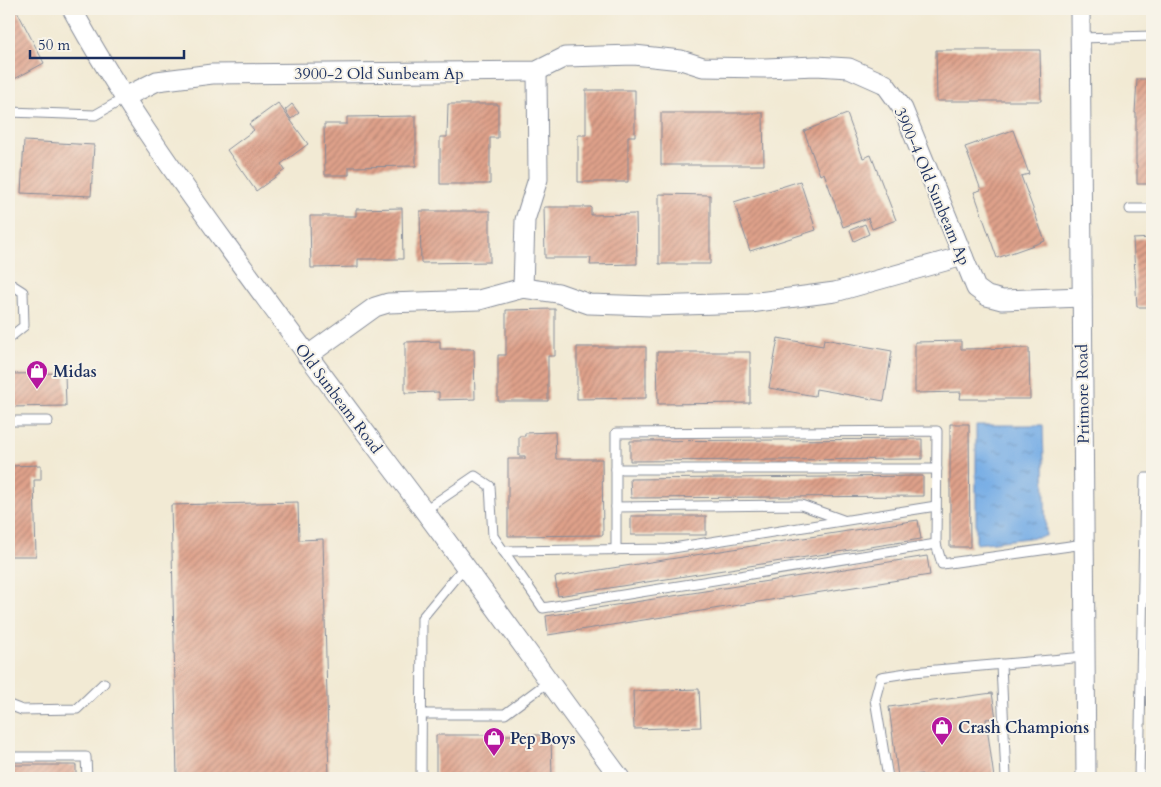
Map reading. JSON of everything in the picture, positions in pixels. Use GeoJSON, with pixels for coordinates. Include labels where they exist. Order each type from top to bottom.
{"type":"FeatureCollection","features":[{"type":"Feature","properties":{"kind":"street","name":"Old Sunbeam Road"},"geometry":{"type":"LineString","coordinates":[[72,9],[95,50],[168,164],[307,356],[425,510],[548,682],[620,778]]}},
{"type":"Feature","properties":{"kind":"street","name":"Pritmore Road"},"geometry":{"type":"LineString","coordinates":[[1080,9],[1086,778]]}},
{"type":"Feature","properties":{"kind":"street","name":"3900-2 Old Sunbeam Ap"},"geometry":{"type":"LineString","coordinates":[[125,97],[157,81],[212,74],[537,71],[565,57],[634,55]]}},
{"type":"Feature","properties":{"kind":"street","name":"3900-4 Old Sunbeam Ap"},"geometry":{"type":"LineString","coordinates":[[634,55],[680,60],[703,67],[765,68],[816,66],[849,68],[885,84],[907,116],[976,288],[987,296],[1002,300],[1082,297]]}},
{"type":"Feature","properties":{"kind":"street"},"geometry":{"type":"LineString","coordinates":[[523,288],[525,220],[538,178],[537,71]]}},
{"type":"Feature","properties":{"kind":"street"},"geometry":{"type":"LineString","coordinates":[[307,356],[375,307],[388,303],[479,300],[523,288],[558,293],[589,304],[651,306],[750,302],[836,292],[963,256]]}},
{"type":"Feature","properties":{"kind":"lane"},"geometry":{"type":"LineString","coordinates":[[1080,38],[1152,36]]}},
{"type":"Feature","properties":{"kind":"lane"},"geometry":{"type":"LineString","coordinates":[[9,112],[95,115],[125,97]]}},
{"type":"Feature","properties":{"kind":"lane"},"geometry":{"type":"LineString","coordinates":[[1130,209],[1152,209]]}},
{"type":"Feature","properties":{"kind":"lane"},"geometry":{"type":"LineString","coordinates":[[9,283],[23,292],[24,326],[9,338]]}},
{"type":"Feature","properties":{"kind":"lane"},"geometry":{"type":"LineString","coordinates":[[9,421],[48,421]]}},
{"type":"Feature","properties":{"kind":"lane"},"geometry":{"type":"LineString","coordinates":[[616,550],[616,433],[937,431],[936,544],[942,564],[1084,544]]}},
{"type":"Feature","properties":{"kind":"lane"},"geometry":{"type":"LineString","coordinates":[[616,469],[937,468]]}},
{"type":"Feature","properties":{"kind":"lane"},"geometry":{"type":"LineString","coordinates":[[425,510],[475,476],[490,486],[493,536],[543,608],[936,544]]}},
{"type":"Feature","properties":{"kind":"lane"},"geometry":{"type":"LineString","coordinates":[[1139,778],[1145,478],[1152,478]]}},
{"type":"Feature","properties":{"kind":"lane"},"geometry":{"type":"LineString","coordinates":[[616,507],[801,505],[846,520]]}},
{"type":"Feature","properties":{"kind":"lane"},"geometry":{"type":"LineString","coordinates":[[503,551],[667,549],[936,506]]}},
{"type":"Feature","properties":{"kind":"lane"},"geometry":{"type":"LineString","coordinates":[[421,778],[422,618],[465,566]]}},
{"type":"Feature","properties":{"kind":"lane"},"geometry":{"type":"LineString","coordinates":[[888,778],[875,699],[881,677],[913,672],[1084,657]]}},
{"type":"Feature","properties":{"kind":"lane"},"geometry":{"type":"LineString","coordinates":[[1001,664],[1006,778]]}},
{"type":"Feature","properties":{"kind":"lane"},"geometry":{"type":"LineString","coordinates":[[422,714],[505,714],[548,682]]}},
{"type":"Feature","properties":{"kind":"lane"},"geometry":{"type":"LineString","coordinates":[[9,705],[22,710],[77,709],[104,683]]}},
{"type":"Feature","properties":{"kind":"lane"},"geometry":{"type":"LineString","coordinates":[[9,757],[86,757],[86,778]]}},
{"type":"Feature","properties":{"kind":"water"},"geometry":{"type":"Polygon","coordinates":[[[976,425],[1043,425],[1046,536],[976,544],[976,425]]]}},
{"type":"Feature","properties":{"kind":"building"},"geometry":{"type":"Polygon","coordinates":[[[9,9],[16,9],[44,63],[9,82],[9,9]]]}},
{"type":"Feature","properties":{"kind":"building"},"geometry":{"type":"Polygon","coordinates":[[[936,50],[1040,50],[1041,101],[937,101],[936,50]]]}},
{"type":"Feature","properties":{"kind":"building"},"geometry":{"type":"Polygon","coordinates":[[[1137,79],[1152,79],[1152,184],[1137,184],[1135,113],[1137,79]]]}},
{"type":"Feature","properties":{"kind":"building"},"geometry":{"type":"Polygon","coordinates":[[[586,90],[635,90],[635,136],[628,136],[628,182],[578,182],[578,135],[586,135],[586,90]]]}},
{"type":"Feature","properties":{"kind":"building"},"geometry":{"type":"Polygon","coordinates":[[[278,103],[308,144],[281,164],[285,170],[256,191],[227,150],[254,130],[249,124],[278,103]]]}},
{"type":"Feature","properties":{"kind":"building"},"geometry":{"type":"Polygon","coordinates":[[[292,104],[299,113],[291,119],[285,110],[292,104]]]}},
{"type":"Feature","properties":{"kind":"building"},"geometry":{"type":"Polygon","coordinates":[[[448,104],[498,104],[498,138],[490,138],[490,184],[440,184],[440,137],[447,137],[448,104]]]}},
{"type":"Feature","properties":{"kind":"building"},"geometry":{"type":"Polygon","coordinates":[[[661,113],[763,113],[764,165],[661,165],[661,113]]]}},
{"type":"Feature","properties":{"kind":"building"},"geometry":{"type":"Polygon","coordinates":[[[847,114],[863,158],[871,155],[896,220],[872,229],[868,218],[843,227],[824,173],[820,175],[804,131],[847,114]]]}},
{"type":"Feature","properties":{"kind":"building"},"geometry":{"type":"Polygon","coordinates":[[[416,116],[416,166],[349,167],[349,175],[325,175],[324,124],[347,124],[347,117],[416,116]]]}},
{"type":"Feature","properties":{"kind":"building"},"geometry":{"type":"Polygon","coordinates":[[[1013,130],[1029,174],[1021,176],[1045,241],[997,258],[974,192],[981,190],[965,147],[1013,130]]]}},
{"type":"Feature","properties":{"kind":"building"},"geometry":{"type":"Polygon","coordinates":[[[24,141],[94,145],[91,196],[21,193],[24,141]]]}},
{"type":"Feature","properties":{"kind":"building"},"geometry":{"type":"Polygon","coordinates":[[[800,181],[816,230],[750,251],[734,202],[800,181]]]}},
{"type":"Feature","properties":{"kind":"building"},"geometry":{"type":"Polygon","coordinates":[[[659,194],[710,195],[710,264],[659,264],[659,194]]]}},
{"type":"Feature","properties":{"kind":"building"},"geometry":{"type":"Polygon","coordinates":[[[544,207],[591,207],[591,215],[636,214],[637,264],[590,265],[591,258],[545,258],[544,207]]]}},
{"type":"Feature","properties":{"kind":"building"},"geometry":{"type":"Polygon","coordinates":[[[402,208],[403,259],[358,259],[358,267],[311,268],[310,216],[356,216],[356,209],[402,208]]]}},
{"type":"Feature","properties":{"kind":"building"},"geometry":{"type":"Polygon","coordinates":[[[420,211],[490,211],[490,262],[421,263],[420,211]]]}},
{"type":"Feature","properties":{"kind":"building"},"geometry":{"type":"Polygon","coordinates":[[[865,224],[869,234],[854,241],[850,230],[865,224]]]}},
{"type":"Feature","properties":{"kind":"building"},"geometry":{"type":"Polygon","coordinates":[[[1152,238],[1152,307],[1137,307],[1133,239],[1152,238]]]}},
{"type":"Feature","properties":{"kind":"building"},"geometry":{"type":"Polygon","coordinates":[[[555,309],[555,356],[548,356],[548,401],[498,401],[498,355],[506,355],[506,310],[555,309]]]}},
{"type":"Feature","properties":{"kind":"building"},"geometry":{"type":"Polygon","coordinates":[[[778,338],[823,346],[824,339],[892,351],[884,401],[816,389],[815,396],[769,388],[778,338]]]}},
{"type":"Feature","properties":{"kind":"building"},"geometry":{"type":"Polygon","coordinates":[[[440,341],[440,349],[474,349],[475,399],[439,400],[439,392],[405,393],[405,342],[440,341]]]}},
{"type":"Feature","properties":{"kind":"building"},"geometry":{"type":"Polygon","coordinates":[[[961,341],[961,349],[1029,348],[1030,399],[960,399],[961,392],[915,393],[915,342],[961,341]]]}},
{"type":"Feature","properties":{"kind":"building"},"geometry":{"type":"Polygon","coordinates":[[[577,347],[646,347],[646,398],[577,399],[577,347]]]}},
{"type":"Feature","properties":{"kind":"building"},"geometry":{"type":"Polygon","coordinates":[[[657,352],[750,352],[750,403],[658,404],[657,352]]]}},
{"type":"Feature","properties":{"kind":"building","name":"Midas"},"geometry":{"type":"Polygon","coordinates":[[[65,373],[66,406],[9,407],[9,374],[65,373]]]}},
{"type":"Feature","properties":{"kind":"building"},"geometry":{"type":"Polygon","coordinates":[[[950,424],[969,424],[970,547],[950,547],[950,424]]]}},
{"type":"Feature","properties":{"kind":"building"},"geometry":{"type":"Polygon","coordinates":[[[555,432],[556,459],[602,459],[603,535],[508,536],[508,459],[525,459],[525,456],[519,456],[519,436],[525,436],[525,433],[555,432]]]}},
{"type":"Feature","properties":{"kind":"building"},"geometry":{"type":"Polygon","coordinates":[[[922,439],[922,459],[630,461],[630,441],[922,439]]]}},
{"type":"Feature","properties":{"kind":"building"},"geometry":{"type":"Polygon","coordinates":[[[41,465],[41,480],[34,480],[36,556],[9,556],[9,466],[41,465]]]}},
{"type":"Feature","properties":{"kind":"building"},"geometry":{"type":"Polygon","coordinates":[[[923,476],[923,496],[631,498],[630,479],[923,476]]]}},
{"type":"Feature","properties":{"kind":"building"},"geometry":{"type":"Polygon","coordinates":[[[298,502],[299,540],[323,539],[329,777],[177,778],[171,505],[298,502]]]}},
{"type":"Feature","properties":{"kind":"building"},"geometry":{"type":"Polygon","coordinates":[[[631,516],[706,516],[706,535],[631,535],[631,516]]]}},
{"type":"Feature","properties":{"kind":"building"},"geometry":{"type":"Polygon","coordinates":[[[918,520],[921,539],[558,596],[555,577],[918,520]]]}},
{"type":"Feature","properties":{"kind":"building"},"geometry":{"type":"Polygon","coordinates":[[[927,556],[930,575],[548,635],[546,616],[927,556]]]}},
{"type":"Feature","properties":{"kind":"building"},"geometry":{"type":"Polygon","coordinates":[[[699,689],[701,727],[634,729],[633,691],[699,689]]]}},
{"type":"Feature","properties":{"kind":"building","name":"Crash Champions"},"geometry":{"type":"Polygon","coordinates":[[[992,693],[996,718],[986,719],[994,778],[922,778],[922,774],[898,777],[889,707],[992,693]]]}},
{"type":"Feature","properties":{"kind":"building","name":"Pep Boys"},"geometry":{"type":"Polygon","coordinates":[[[436,735],[551,735],[552,778],[436,778],[436,735]]]}},
{"type":"Feature","properties":{"kind":"building"},"geometry":{"type":"Polygon","coordinates":[[[9,765],[76,765],[76,778],[9,778],[9,765]]]}},
{"type":"Feature","properties":{"kind":"place","name":"Midas"},"geometry":{"type":"Point","coordinates":[37,390]}},
{"type":"Feature","properties":{"kind":"place","name":"Crash Champions"},"geometry":{"type":"Point","coordinates":[942,746]}},
{"type":"Feature","properties":{"kind":"place","name":"Pep Boys"},"geometry":{"type":"Point","coordinates":[494,757]}}]}
